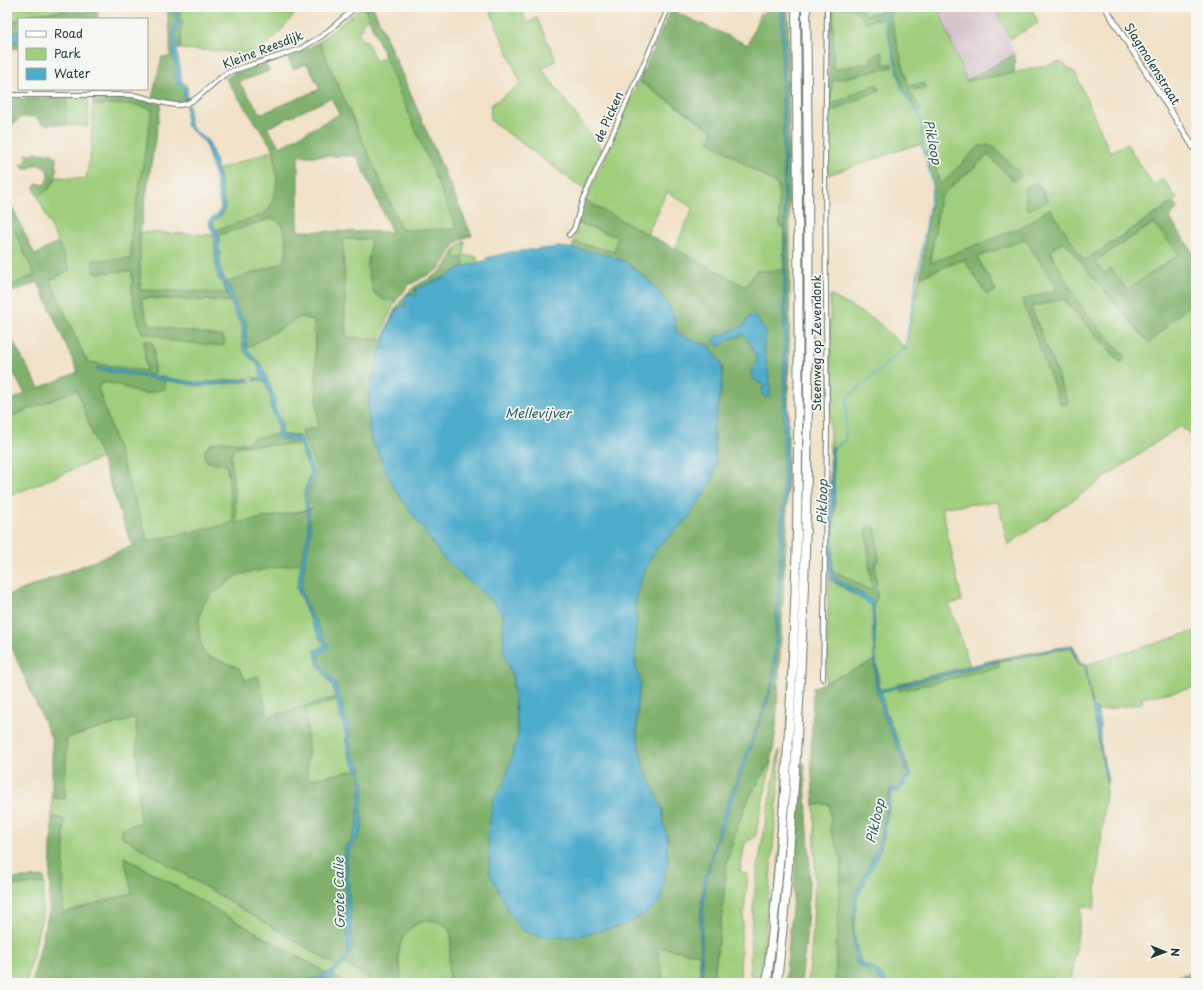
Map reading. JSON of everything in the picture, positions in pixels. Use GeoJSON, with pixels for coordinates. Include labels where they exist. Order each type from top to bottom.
{"type":"FeatureCollection","features":[{"type":"Feature","properties":{"kind":"highway"},"geometry":{"type":"LineString","coordinates":[[767,983],[782,828],[788,736],[797,534],[799,232],[796,7]]}},
{"type":"Feature","properties":{"kind":"highway"},"geometry":{"type":"LineString","coordinates":[[777,983],[792,821],[798,736],[806,533],[809,373],[806,7]]}},
{"type":"Feature","properties":{"kind":"street","name":"Kleine Reesdijk"},"geometry":{"type":"LineString","coordinates":[[7,95],[130,94],[174,105],[182,105],[192,101],[229,72],[300,49],[322,36],[356,7]]}},
{"type":"Feature","properties":{"kind":"street","name":"de Picken"},"geometry":{"type":"LineString","coordinates":[[569,235],[574,229],[580,206],[669,7]]}},
{"type":"Feature","properties":{"kind":"street","name":"Steenweg op Zevendonk"},"geometry":{"type":"LineString","coordinates":[[823,679],[827,432],[827,7]]}},
{"type":"Feature","properties":{"kind":"street","name":"Slagmolenstraat"},"geometry":{"type":"LineString","coordinates":[[1105,7],[1196,152]]}},
{"type":"Feature","properties":{"kind":"shaded area"},"geometry":{"type":"Polygon","coordinates":[[[938,7],[994,7],[1015,54],[966,81],[938,7]]]}},
{"type":"Feature","properties":{"kind":"green space"},"geometry":{"type":"Polygon","coordinates":[[[7,7],[65,7],[64,11],[34,14],[23,18],[18,18],[18,20],[7,24],[7,7]]]}},
{"type":"Feature","properties":{"kind":"green space"},"geometry":{"type":"Polygon","coordinates":[[[167,7],[179,7],[182,21],[180,49],[177,49],[177,55],[181,80],[187,87],[187,101],[183,102],[170,102],[152,97],[162,57],[170,57],[170,35],[167,7]]]}},
{"type":"Feature","properties":{"kind":"green space"},"geometry":{"type":"Polygon","coordinates":[[[179,7],[321,7],[298,10],[267,44],[254,52],[244,54],[180,49],[182,21],[179,7]]]}},
{"type":"Feature","properties":{"kind":"green space"},"geometry":{"type":"Polygon","coordinates":[[[362,7],[364,7],[369,17],[362,24],[363,29],[358,31],[362,41],[366,40],[376,61],[386,57],[457,229],[402,230],[319,42],[362,7]]]}},
{"type":"Feature","properties":{"kind":"green space"},"geometry":{"type":"Polygon","coordinates":[[[364,7],[373,7],[472,236],[460,240],[452,248],[439,269],[409,285],[396,301],[384,300],[374,293],[367,266],[370,252],[370,239],[343,239],[346,337],[383,340],[388,325],[394,311],[408,292],[441,271],[455,250],[455,258],[463,258],[464,266],[445,277],[415,290],[417,296],[416,297],[412,293],[405,307],[398,307],[390,321],[379,354],[369,394],[369,428],[372,444],[377,450],[395,489],[442,557],[493,602],[503,613],[504,652],[512,675],[518,735],[504,783],[494,797],[540,937],[585,935],[624,925],[637,919],[661,900],[664,875],[669,861],[667,852],[668,838],[664,825],[663,810],[643,765],[637,734],[637,700],[641,683],[636,668],[635,636],[637,619],[635,605],[640,583],[648,563],[658,547],[689,518],[700,500],[716,465],[713,429],[720,396],[723,369],[719,358],[709,345],[691,340],[676,331],[674,316],[667,302],[650,282],[631,265],[610,256],[572,248],[574,242],[614,252],[617,237],[578,223],[586,201],[746,287],[756,271],[784,270],[784,228],[780,227],[778,185],[709,141],[713,130],[639,81],[671,10],[748,45],[760,13],[763,14],[767,7],[788,7],[790,270],[787,529],[776,727],[772,759],[751,794],[737,827],[726,866],[723,906],[713,983],[701,983],[699,954],[657,947],[664,983],[449,983],[451,944],[450,933],[444,924],[435,921],[426,921],[415,925],[405,934],[403,938],[398,956],[401,977],[398,983],[377,983],[345,964],[331,975],[345,983],[32,983],[49,911],[52,817],[64,819],[63,913],[132,893],[124,857],[328,974],[337,966],[122,837],[122,828],[140,823],[136,718],[67,738],[65,799],[52,797],[52,740],[7,637],[7,596],[132,546],[77,390],[7,418],[7,402],[25,394],[7,362],[7,331],[39,388],[78,372],[38,282],[7,294],[7,287],[35,275],[7,216],[7,196],[35,255],[58,242],[70,270],[50,280],[88,362],[146,371],[144,340],[152,342],[154,347],[154,376],[164,377],[165,389],[143,393],[117,384],[106,382],[101,383],[98,388],[148,541],[233,523],[227,466],[224,464],[208,462],[205,456],[207,447],[222,441],[248,443],[253,438],[281,434],[283,436],[299,436],[300,438],[300,442],[298,444],[238,446],[232,452],[231,460],[237,523],[311,510],[309,494],[316,477],[316,468],[302,431],[318,427],[314,320],[300,317],[247,348],[246,322],[240,316],[227,282],[280,264],[284,261],[286,256],[286,240],[281,225],[273,219],[219,235],[216,230],[260,216],[270,208],[277,179],[274,150],[225,78],[234,73],[266,64],[269,71],[239,82],[261,114],[320,89],[307,64],[293,69],[288,58],[319,42],[402,230],[457,229],[364,7]],[[331,98],[267,128],[280,147],[339,114],[331,98]],[[298,156],[298,231],[392,232],[357,156],[298,156]],[[754,316],[748,318],[743,326],[715,337],[726,341],[743,335],[746,337],[755,354],[756,360],[755,366],[752,369],[753,379],[765,386],[770,395],[761,324],[754,316]],[[302,563],[240,574],[212,594],[206,600],[202,608],[199,632],[205,655],[239,668],[245,680],[258,676],[268,717],[336,697],[332,685],[318,665],[315,650],[324,647],[324,644],[321,641],[298,591],[302,563]],[[337,700],[306,709],[308,751],[307,772],[309,780],[357,770],[349,756],[344,726],[337,700]]]}},
{"type":"Feature","properties":{"kind":"green space"},"geometry":{"type":"Polygon","coordinates":[[[496,7],[520,7],[527,23],[537,18],[556,60],[542,69],[602,150],[585,190],[490,120],[491,105],[521,84],[490,10],[496,7]]]}},
{"type":"Feature","properties":{"kind":"green space"},"geometry":{"type":"Polygon","coordinates":[[[799,7],[801,7],[805,208],[802,209],[799,7]]]}},
{"type":"Feature","properties":{"kind":"green space"},"geometry":{"type":"Polygon","coordinates":[[[829,7],[833,7],[833,70],[871,62],[871,57],[877,55],[877,52],[883,52],[884,65],[892,63],[892,67],[832,81],[831,104],[877,84],[879,90],[828,113],[829,7]]]}},
{"type":"Feature","properties":{"kind":"green space"},"geometry":{"type":"Polygon","coordinates":[[[833,7],[851,7],[866,22],[884,17],[903,89],[918,113],[921,109],[908,89],[925,84],[908,85],[888,9],[866,15],[859,7],[938,7],[966,81],[1014,73],[1061,62],[1075,73],[1110,152],[1127,144],[1153,185],[1163,179],[1177,199],[1084,261],[1050,208],[1025,226],[930,264],[940,197],[988,155],[1014,182],[992,145],[940,185],[931,151],[924,152],[922,145],[912,146],[828,175],[828,113],[879,90],[877,84],[831,104],[831,81],[892,67],[884,65],[877,53],[871,62],[833,70],[833,7]],[[1038,182],[1024,188],[1048,201],[1038,182]]]}},
{"type":"Feature","properties":{"kind":"green space"},"geometry":{"type":"Polygon","coordinates":[[[851,7],[859,7],[866,15],[888,9],[908,85],[925,84],[926,89],[908,89],[922,110],[918,113],[903,89],[884,18],[866,22],[851,7]]]}},
{"type":"Feature","properties":{"kind":"green space"},"geometry":{"type":"Polygon","coordinates":[[[994,7],[1031,7],[1038,23],[1010,39],[994,7]]]}},
{"type":"Feature","properties":{"kind":"green space"},"geometry":{"type":"Polygon","coordinates":[[[61,11],[98,12],[97,18],[23,18],[34,14],[61,11]]]}},
{"type":"Feature","properties":{"kind":"green space"},"geometry":{"type":"Polygon","coordinates":[[[18,20],[18,48],[7,49],[7,24],[18,20]]]}},
{"type":"Feature","properties":{"kind":"green space"},"geometry":{"type":"Polygon","coordinates":[[[1015,54],[1014,73],[966,81],[1015,54]]]}},
{"type":"Feature","properties":{"kind":"green space"},"geometry":{"type":"Polygon","coordinates":[[[639,81],[713,131],[709,141],[778,185],[780,227],[784,228],[784,270],[756,271],[746,287],[674,250],[693,208],[667,192],[647,235],[586,201],[639,81]]]}},
{"type":"Feature","properties":{"kind":"green space"},"geometry":{"type":"Polygon","coordinates":[[[88,97],[88,126],[66,125],[67,98],[88,97]]]}},
{"type":"Feature","properties":{"kind":"green space"},"geometry":{"type":"Polygon","coordinates":[[[93,97],[134,98],[161,104],[140,232],[140,290],[227,293],[230,301],[141,298],[142,305],[152,326],[221,336],[225,340],[224,345],[221,346],[171,341],[160,336],[142,333],[132,295],[132,271],[93,273],[93,260],[131,259],[131,235],[152,109],[131,104],[93,105],[93,97]]]}},
{"type":"Feature","properties":{"kind":"green space"},"geometry":{"type":"Polygon","coordinates":[[[67,98],[66,125],[47,125],[43,124],[35,117],[22,117],[7,128],[7,99],[67,98]]]}},
{"type":"Feature","properties":{"kind":"green space"},"geometry":{"type":"Polygon","coordinates":[[[127,104],[153,109],[131,235],[131,259],[93,260],[93,272],[132,271],[134,302],[142,333],[160,336],[166,339],[224,338],[152,326],[147,319],[141,298],[230,301],[238,319],[243,326],[242,338],[249,357],[257,364],[262,377],[199,383],[154,376],[154,347],[144,341],[146,372],[88,362],[85,358],[50,280],[70,270],[38,197],[49,189],[57,177],[86,179],[91,151],[93,105],[127,104]]]}},
{"type":"Feature","properties":{"kind":"green space"},"geometry":{"type":"Polygon","coordinates":[[[992,145],[1022,175],[1014,182],[988,155],[940,197],[930,263],[1025,226],[1050,208],[1084,261],[1174,202],[1178,208],[1169,217],[1196,257],[1196,298],[1149,343],[1064,241],[1050,252],[1084,311],[1125,357],[1121,363],[1064,299],[1031,307],[1068,403],[1061,406],[1022,300],[1058,289],[1025,239],[977,257],[996,291],[987,295],[964,259],[920,277],[933,185],[924,152],[931,151],[940,185],[979,146],[992,145]],[[1153,223],[1095,261],[1104,274],[1111,268],[1127,290],[1179,254],[1153,223]]]}},
{"type":"Feature","properties":{"kind":"green space"},"geometry":{"type":"Polygon","coordinates":[[[274,150],[277,177],[275,195],[267,210],[256,218],[216,230],[213,221],[222,215],[225,207],[217,170],[274,150]]]}},
{"type":"Feature","properties":{"kind":"green space"},"geometry":{"type":"Polygon","coordinates":[[[51,153],[55,156],[57,169],[56,175],[52,185],[38,197],[34,188],[38,183],[43,185],[46,183],[48,173],[45,167],[38,164],[25,170],[21,166],[22,164],[26,163],[26,154],[51,153]]]}},
{"type":"Feature","properties":{"kind":"green space"},"geometry":{"type":"Polygon","coordinates":[[[1038,182],[1048,201],[1027,210],[1024,188],[1038,182]]]}},
{"type":"Feature","properties":{"kind":"green space"},"geometry":{"type":"Polygon","coordinates":[[[7,216],[35,275],[7,287],[7,216]]]}},
{"type":"Feature","properties":{"kind":"green space"},"geometry":{"type":"Polygon","coordinates":[[[270,219],[280,222],[284,229],[287,246],[284,261],[280,264],[227,282],[221,273],[219,235],[270,219]]]}},
{"type":"Feature","properties":{"kind":"green space"},"geometry":{"type":"Polygon","coordinates":[[[578,223],[618,237],[614,252],[574,242],[578,223]]]}},
{"type":"Feature","properties":{"kind":"green space"},"geometry":{"type":"Polygon","coordinates":[[[1154,223],[1179,254],[1127,290],[1111,268],[1104,274],[1095,261],[1154,223]]]}},
{"type":"Feature","properties":{"kind":"green space"},"geometry":{"type":"Polygon","coordinates":[[[140,232],[214,235],[216,268],[219,279],[227,293],[140,290],[140,232]]]}},
{"type":"Feature","properties":{"kind":"green space"},"geometry":{"type":"Polygon","coordinates":[[[343,239],[370,239],[370,252],[367,266],[374,293],[384,300],[396,301],[387,319],[380,340],[346,337],[343,239]]]}},
{"type":"Feature","properties":{"kind":"green space"},"geometry":{"type":"Polygon","coordinates":[[[1025,239],[1058,290],[1023,300],[1061,405],[1068,403],[1031,307],[1063,299],[1121,363],[1125,357],[1084,311],[1050,252],[1064,241],[1149,343],[1196,298],[1196,439],[1180,426],[1008,545],[998,502],[942,507],[962,601],[949,604],[970,666],[898,684],[999,667],[997,659],[1073,645],[1081,665],[1085,665],[1196,631],[1196,687],[1142,698],[1142,703],[1094,712],[1107,782],[1094,909],[1082,905],[1071,983],[885,983],[860,966],[854,937],[855,906],[881,707],[876,661],[826,682],[829,579],[873,606],[877,596],[875,564],[879,559],[875,528],[866,527],[872,592],[830,568],[830,295],[875,320],[905,348],[920,277],[965,259],[987,295],[996,290],[977,257],[1025,239]]]}},
{"type":"Feature","properties":{"kind":"green space"},"geometry":{"type":"Polygon","coordinates":[[[465,241],[464,256],[477,256],[477,263],[464,266],[463,258],[455,258],[457,248],[465,241]]]}},
{"type":"Feature","properties":{"kind":"green space"},"geometry":{"type":"Polygon","coordinates":[[[300,317],[314,320],[318,427],[302,432],[316,468],[316,477],[309,494],[311,509],[237,523],[231,455],[235,448],[238,446],[297,444],[300,442],[296,435],[281,435],[282,423],[274,407],[274,396],[259,361],[254,358],[247,348],[300,317]]]}},
{"type":"Feature","properties":{"kind":"green space"},"geometry":{"type":"Polygon","coordinates":[[[803,355],[805,357],[803,499],[796,688],[783,890],[774,983],[771,983],[801,503],[803,355]]]}},
{"type":"Feature","properties":{"kind":"green space"},"geometry":{"type":"Polygon","coordinates":[[[164,380],[201,386],[264,380],[271,398],[270,403],[278,426],[277,435],[253,438],[248,443],[211,444],[205,450],[204,455],[208,462],[224,464],[227,466],[234,523],[148,541],[98,388],[101,383],[106,382],[117,384],[138,392],[149,393],[165,389],[164,380]]]}},
{"type":"Feature","properties":{"kind":"green space"},"geometry":{"type":"Polygon","coordinates":[[[77,390],[101,458],[7,497],[7,418],[77,390]]]}},
{"type":"Feature","properties":{"kind":"green space"},"geometry":{"type":"Polygon","coordinates":[[[866,526],[875,527],[879,559],[875,564],[877,596],[873,606],[829,579],[830,568],[872,591],[866,526]]]}},
{"type":"Feature","properties":{"kind":"green space"},"geometry":{"type":"Polygon","coordinates":[[[302,563],[298,591],[307,613],[325,646],[315,650],[317,662],[320,669],[332,685],[344,726],[348,753],[357,770],[309,780],[307,772],[308,751],[306,706],[268,717],[239,668],[205,655],[199,632],[200,615],[206,600],[235,577],[240,574],[302,563]]]}},
{"type":"Feature","properties":{"kind":"green space"},"geometry":{"type":"Polygon","coordinates":[[[997,659],[1000,667],[899,691],[898,684],[997,659]]]}},
{"type":"Feature","properties":{"kind":"green space"},"geometry":{"type":"Polygon","coordinates":[[[876,660],[884,707],[911,773],[899,789],[891,790],[883,837],[856,897],[854,937],[861,966],[870,968],[885,983],[835,983],[842,859],[831,833],[830,804],[814,805],[811,762],[813,688],[876,660]]]}},
{"type":"Feature","properties":{"kind":"green space"},"geometry":{"type":"Polygon","coordinates":[[[136,718],[140,823],[122,828],[122,837],[337,966],[328,974],[125,857],[133,893],[63,913],[64,819],[52,817],[52,797],[65,799],[66,738],[136,718]]]}},
{"type":"Feature","properties":{"kind":"green space"},"geometry":{"type":"Polygon","coordinates":[[[779,750],[779,779],[761,983],[750,983],[750,954],[754,896],[779,750]]]}},
{"type":"Feature","properties":{"kind":"green space"},"geometry":{"type":"Polygon","coordinates":[[[772,759],[755,837],[745,843],[740,871],[748,875],[741,940],[740,983],[713,983],[723,906],[726,866],[737,827],[751,794],[772,759]]]}},
{"type":"Feature","properties":{"kind":"green space"},"geometry":{"type":"Polygon","coordinates":[[[802,763],[804,763],[810,866],[806,939],[801,983],[785,983],[794,888],[802,763]]]}},
{"type":"Feature","properties":{"kind":"green space"},"geometry":{"type":"Polygon","coordinates":[[[830,804],[831,833],[842,859],[838,912],[836,979],[835,983],[808,983],[814,894],[814,805],[830,804]]]}},
{"type":"Feature","properties":{"kind":"green space"},"geometry":{"type":"Polygon","coordinates":[[[44,877],[44,884],[7,886],[7,879],[44,877]]]}},
{"type":"Feature","properties":{"kind":"green space"},"geometry":{"type":"Polygon","coordinates":[[[44,884],[42,917],[26,983],[7,983],[7,886],[44,884]]]}},
{"type":"Feature","properties":{"kind":"green space"},"geometry":{"type":"Polygon","coordinates":[[[431,920],[445,925],[449,929],[451,947],[449,983],[398,983],[400,981],[400,948],[404,936],[407,931],[417,924],[431,920]]]}},
{"type":"Feature","properties":{"kind":"green space"},"geometry":{"type":"Polygon","coordinates":[[[657,947],[699,954],[701,983],[664,983],[657,947]]]}},
{"type":"Feature","properties":{"kind":"green space"},"geometry":{"type":"Polygon","coordinates":[[[345,964],[377,983],[345,983],[331,975],[345,964]]]}},
{"type":"Feature","properties":{"kind":"green space"},"geometry":{"type":"Polygon","coordinates":[[[1192,972],[1194,977],[1186,983],[1155,983],[1192,972]]]}},
{"type":"Feature","properties":{"kind":"water"},"geometry":{"type":"Polygon","coordinates":[[[171,7],[176,7],[179,24],[175,35],[178,44],[177,55],[181,80],[187,87],[187,100],[184,101],[184,89],[178,85],[175,77],[176,69],[173,56],[174,46],[172,35],[173,28],[176,23],[171,7]]]}},
{"type":"Feature","properties":{"kind":"water"},"geometry":{"type":"Polygon","coordinates":[[[781,7],[784,7],[787,407],[786,494],[775,677],[719,836],[710,868],[703,911],[703,983],[701,983],[700,919],[704,880],[720,823],[767,699],[773,672],[783,494],[784,228],[781,7]]]}},
{"type":"Feature","properties":{"kind":"water"},"geometry":{"type":"Polygon","coordinates":[[[15,32],[18,32],[18,42],[15,43],[7,40],[7,35],[13,35],[15,32]]]}},
{"type":"Feature","properties":{"kind":"water"},"geometry":{"type":"Polygon","coordinates":[[[189,105],[189,119],[191,127],[208,141],[222,186],[224,210],[221,215],[213,221],[213,224],[219,235],[220,267],[222,275],[227,282],[240,316],[247,325],[245,340],[247,348],[254,358],[261,364],[276,399],[274,407],[282,423],[281,435],[302,438],[305,451],[314,473],[307,494],[311,533],[301,587],[309,611],[317,623],[323,638],[328,644],[328,649],[319,654],[320,660],[323,668],[336,685],[348,727],[351,752],[362,770],[361,772],[358,772],[348,753],[344,726],[331,682],[320,669],[317,662],[315,650],[324,647],[324,644],[307,613],[297,587],[308,534],[308,521],[304,494],[311,473],[302,453],[300,443],[298,441],[281,439],[277,437],[278,426],[270,405],[271,399],[265,382],[264,380],[253,380],[262,377],[257,364],[243,349],[243,326],[236,316],[225,287],[218,275],[216,268],[215,237],[209,224],[210,219],[217,215],[221,208],[215,175],[205,143],[186,125],[186,106],[189,105]]]}},
{"type":"Feature","properties":{"kind":"water","name":"Mellevijver"},"geometry":{"type":"Polygon","coordinates":[[[560,247],[606,255],[624,261],[630,265],[649,281],[671,309],[675,320],[676,331],[691,340],[709,345],[721,363],[723,375],[713,429],[716,465],[712,481],[689,518],[658,547],[648,563],[640,583],[635,605],[637,619],[635,636],[636,668],[641,683],[637,700],[637,734],[643,765],[663,810],[664,825],[668,838],[667,852],[669,861],[664,875],[661,900],[652,909],[637,919],[624,925],[585,935],[540,937],[522,930],[509,912],[489,871],[488,830],[494,797],[504,783],[518,735],[512,675],[504,652],[503,613],[493,602],[442,557],[395,489],[377,450],[372,444],[368,409],[369,394],[379,354],[390,321],[395,312],[402,305],[405,307],[406,306],[404,301],[410,292],[416,297],[415,289],[445,277],[464,266],[487,260],[486,258],[511,252],[560,247]]]}},
{"type":"Feature","properties":{"kind":"water"},"geometry":{"type":"Polygon","coordinates":[[[750,316],[754,316],[756,318],[765,331],[766,336],[764,349],[770,382],[769,395],[767,398],[763,396],[762,389],[765,386],[752,375],[752,369],[757,361],[752,347],[746,337],[743,335],[729,339],[721,346],[718,346],[714,342],[715,337],[743,326],[750,316]]]}},
{"type":"Feature","properties":{"kind":"water"},"geometry":{"type":"Polygon","coordinates":[[[99,367],[199,383],[249,379],[250,381],[201,386],[98,370],[97,368],[99,367]]]}},
{"type":"Feature","properties":{"kind":"water"},"geometry":{"type":"Polygon","coordinates":[[[832,446],[835,447],[833,452],[835,499],[832,572],[835,577],[874,602],[877,683],[880,690],[976,665],[1072,645],[1079,664],[1084,664],[1086,666],[1093,708],[1097,709],[1100,724],[1100,741],[1108,782],[1106,782],[1085,666],[1078,666],[1071,647],[1001,661],[881,692],[886,713],[911,773],[911,777],[898,792],[892,791],[881,848],[857,899],[854,934],[861,963],[877,970],[888,983],[883,983],[872,971],[857,965],[853,941],[854,897],[880,841],[890,789],[898,788],[909,774],[883,714],[875,683],[872,605],[834,580],[829,573],[832,509],[832,446]]]}},
{"type":"Feature","properties":{"kind":"water"},"geometry":{"type":"Polygon","coordinates":[[[362,775],[364,788],[361,809],[362,825],[357,838],[347,853],[352,948],[351,954],[345,963],[329,978],[326,983],[323,983],[325,978],[308,983],[302,983],[322,976],[335,969],[345,959],[348,953],[344,853],[346,845],[350,844],[358,823],[361,786],[359,776],[362,775]]]}},
{"type":"Feature","properties":{"kind":"waterway","name":"Pikloop"},"geometry":{"type":"LineString","coordinates":[[835,447],[845,441],[847,398],[905,348],[933,185],[922,145],[921,120],[901,87],[881,7]]}},
{"type":"Feature","properties":{"kind":"waterway"},"geometry":{"type":"LineString","coordinates":[[883,15],[915,7]]}},
{"type":"Feature","properties":{"kind":"waterway","name":"Pikloop"},"geometry":{"type":"LineString","coordinates":[[830,546],[831,490]]}},
{"type":"Feature","properties":{"kind":"waterway","name":"Pikloop"},"geometry":{"type":"LineString","coordinates":[[853,592],[872,606]]}},
{"type":"Feature","properties":{"kind":"water label","name":"Grote Calie"},"geometry":{"type":"Point","coordinates":[339,893]}}]}
